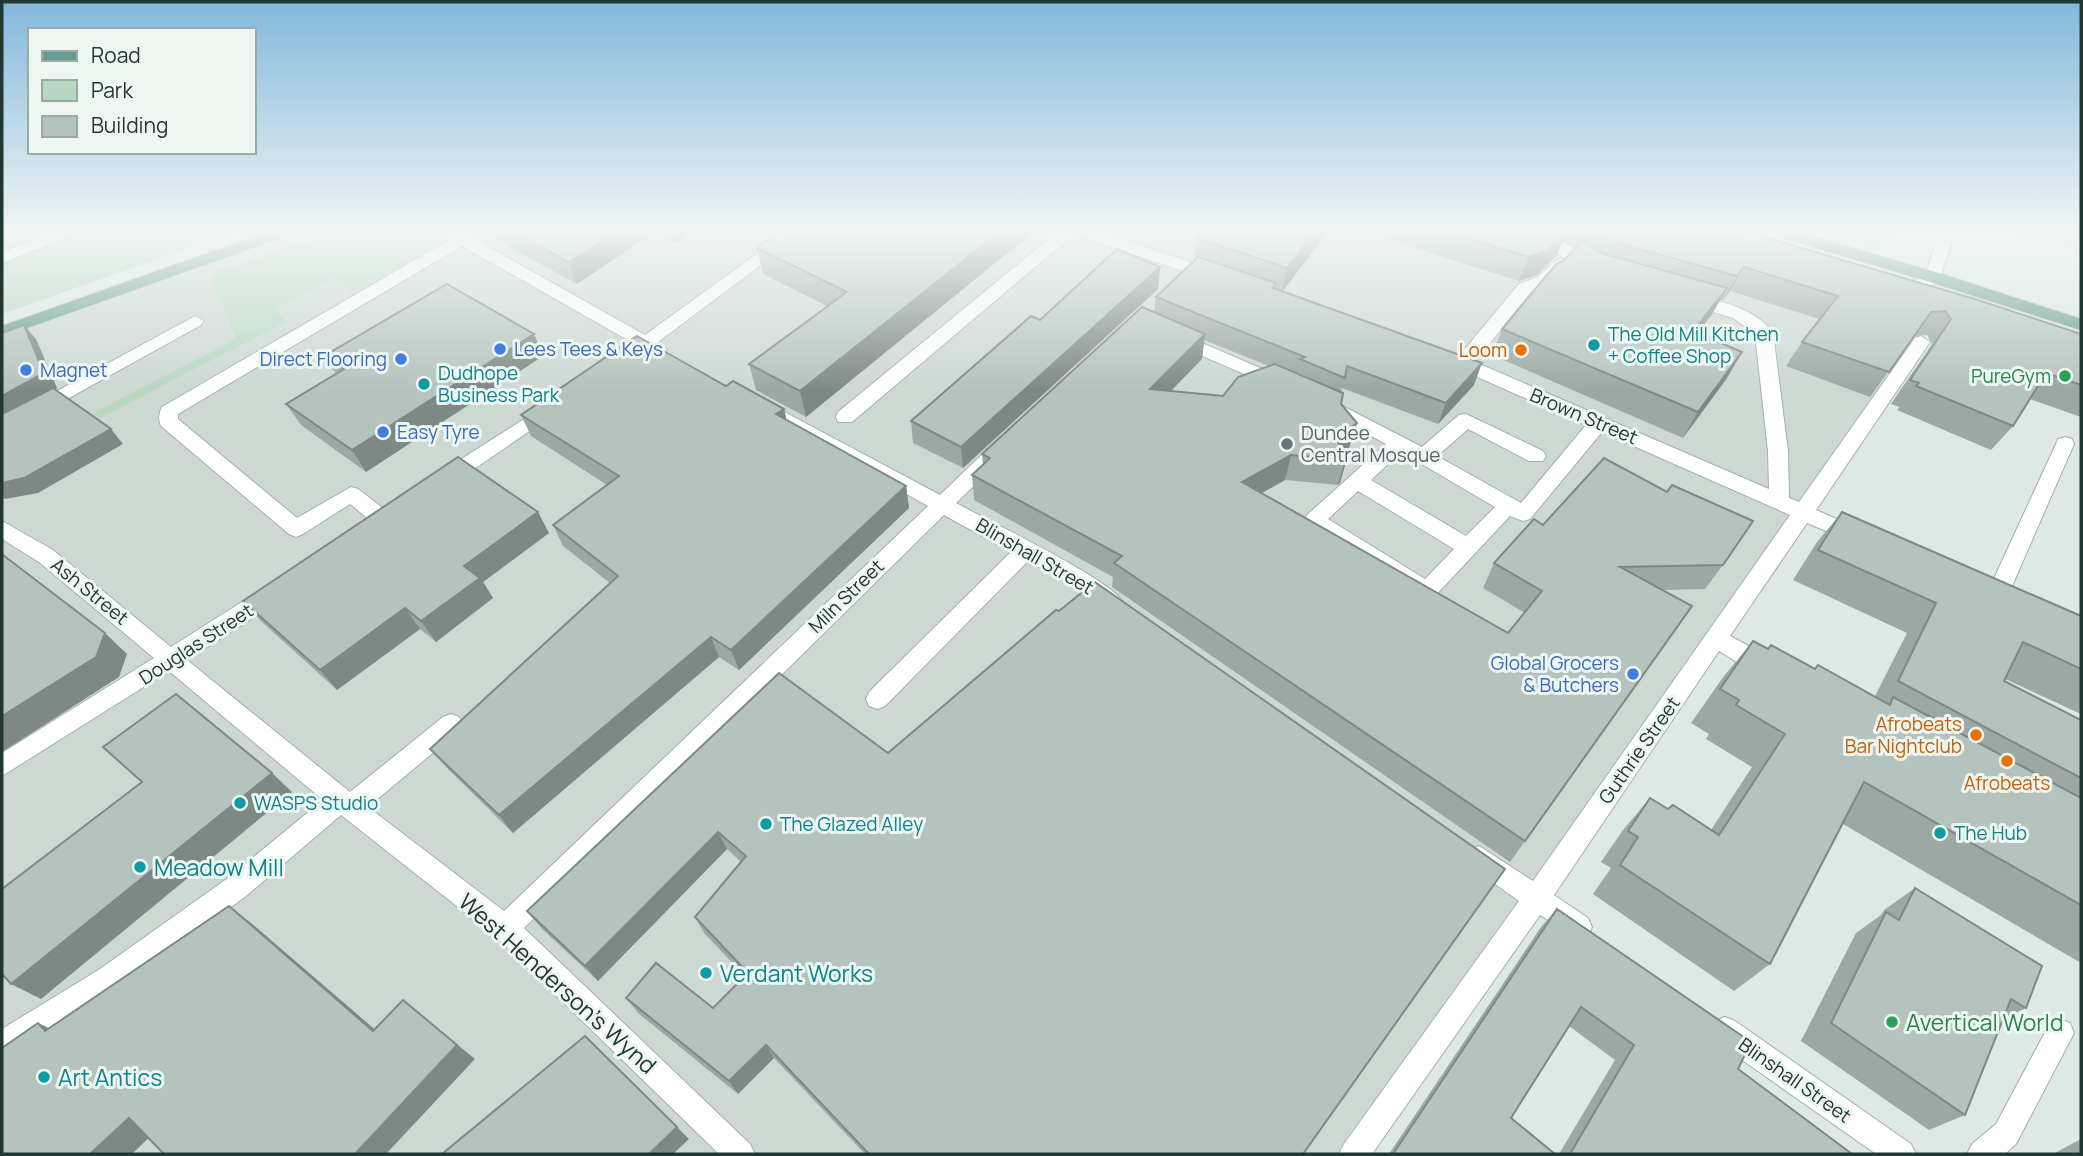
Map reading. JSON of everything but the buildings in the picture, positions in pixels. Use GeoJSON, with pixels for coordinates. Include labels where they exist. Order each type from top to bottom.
{"type":"FeatureCollection","features":[{"type":"Feature","properties":{"kind":"main road"},"geometry":{"type":"LineString","coordinates":[[2,332],[140,283]]}},
{"type":"Feature","properties":{"kind":"main road"},"geometry":{"type":"LineString","coordinates":[[1951,283],[2081,325]]}},
{"type":"Feature","properties":{"kind":"main road"},"geometry":{"type":"LineString","coordinates":[[1880,286],[1929,302]]}},
{"type":"Feature","properties":{"kind":"street"},"geometry":{"type":"LineString","coordinates":[[362,534],[390,516],[351,494],[296,529],[168,421],[169,411],[374,283]]}},
{"type":"Feature","properties":{"kind":"street"},"geometry":{"type":"LineString","coordinates":[[540,283],[681,362]]}},
{"type":"Feature","properties":{"kind":"street"},"geometry":{"type":"LineString","coordinates":[[623,358],[728,283]]}},
{"type":"Feature","properties":{"kind":"street"},"geometry":{"type":"LineString","coordinates":[[845,417],[1012,283]]}},
{"type":"Feature","properties":{"kind":"street"},"geometry":{"type":"LineString","coordinates":[[1174,286],[1177,283]]}},
{"type":"Feature","properties":{"kind":"street"},"geometry":{"type":"LineString","coordinates":[[1463,363],[1525,288],[1539,283]]}},
{"type":"Feature","properties":{"kind":"street"},"geometry":{"type":"LineString","coordinates":[[1880,286],[1907,287],[1924,283]]}},
{"type":"Feature","properties":{"kind":"street"},"geometry":{"type":"LineString","coordinates":[[1668,293],[1741,314],[1756,323],[1765,333],[1778,451],[1779,500]]}},
{"type":"Feature","properties":{"kind":"street"},"geometry":{"type":"LineString","coordinates":[[2,429],[195,321]]}},
{"type":"Feature","properties":{"kind":"street"},"geometry":{"type":"LineString","coordinates":[[1161,331],[1289,387]]}},
{"type":"Feature","properties":{"kind":"street","name":"Guthrie Street"},"geometry":{"type":"LineString","coordinates":[[1354,1154],[1536,898],[1921,342]]}},
{"type":"Feature","properties":{"kind":"street","name":"Brown Street"},"geometry":{"type":"LineString","coordinates":[[1436,352],[1779,500],[1881,547]]}},
{"type":"Feature","properties":{"kind":"street","name":"Blinshall Street"},"geometry":{"type":"LineString","coordinates":[[741,394],[1026,550],[1124,609]]}},
{"type":"Feature","properties":{"kind":"street"},"geometry":{"type":"LineString","coordinates":[[430,489],[566,397]]}},
{"type":"Feature","properties":{"kind":"street"},"geometry":{"type":"LineString","coordinates":[[1315,398],[1522,514],[1599,422]]}},
{"type":"Feature","properties":{"kind":"street"},"geometry":{"type":"LineString","coordinates":[[1423,457],[1466,420],[1536,456]]}},
{"type":"Feature","properties":{"kind":"street","name":"Miln Street"},"geometry":{"type":"LineString","coordinates":[[505,928],[1020,430]]}},
{"type":"Feature","properties":{"kind":"street"},"geometry":{"type":"LineString","coordinates":[[1399,443],[1314,520],[1450,605]]}},
{"type":"Feature","properties":{"kind":"street"},"geometry":{"type":"LineString","coordinates":[[2020,611],[1989,597],[2065,444]]}},
{"type":"Feature","properties":{"kind":"street"},"geometry":{"type":"LineString","coordinates":[[1357,481],[1468,547]]}},
{"type":"Feature","properties":{"kind":"street"},"geometry":{"type":"LineString","coordinates":[[1427,590],[1508,505]]}},
{"type":"Feature","properties":{"kind":"street","name":"Ash Street"},"geometry":{"type":"LineString","coordinates":[[2,529],[46,556],[174,659]]}},
{"type":"Feature","properties":{"kind":"street"},"geometry":{"type":"LineString","coordinates":[[877,699],[1026,550]]}},
{"type":"Feature","properties":{"kind":"street","name":"Douglas Street"},"geometry":{"type":"LineString","coordinates":[[2,766],[285,586]]}},
{"type":"Feature","properties":{"kind":"street"},"geometry":{"type":"LineString","coordinates":[[1716,639],[1788,679]]}},
{"type":"Feature","properties":{"kind":"street","name":"West Henderson's Wynd"},"geometry":{"type":"LineString","coordinates":[[174,659],[346,804],[505,928],[593,1031],[740,1154]]}},
{"type":"Feature","properties":{"kind":"street"},"geometry":{"type":"LineString","coordinates":[[2,1045],[141,956],[237,887],[451,723]]}},
{"type":"Feature","properties":{"kind":"street"},"geometry":{"type":"LineString","coordinates":[[1465,848],[1595,939]]}},
{"type":"Feature","properties":{"kind":"street","name":"Blinshall Street"},"geometry":{"type":"LineString","coordinates":[[1709,1019],[1901,1154]]}},
{"type":"Feature","properties":{"kind":"street"},"geometry":{"type":"LineString","coordinates":[[1982,1154],[2006,1135],[2060,1033]]}},
{"type":"Feature","properties":{"kind":"shaded area"},"geometry":{"type":"Polygon","coordinates":[[[158,283],[1866,283],[1929,302],[1921,342],[1528,910],[1354,1154],[2,1154],[2,338],[158,283]]]}},
{"type":"Feature","properties":{"kind":"green space"},"geometry":{"type":"Polygon","coordinates":[[[2,283],[90,283],[2,314],[2,283]]]}},
{"type":"Feature","properties":{"kind":"green space"},"geometry":{"type":"Polygon","coordinates":[[[326,283],[274,310],[287,321],[93,422],[86,417],[237,338],[212,284],[326,283]]]}},
{"type":"Feature","properties":{"kind":"green space"},"geometry":{"type":"Polygon","coordinates":[[[340,283],[370,283],[353,292],[340,283]]]}},
{"type":"Feature","properties":{"kind":"place","name":"The Old Mill Kitchen + Coffee Shop"},"geometry":{"type":"Point","coordinates":[1594,345]}},
{"type":"Feature","properties":{"kind":"place","name":"Lees Tees & Keys"},"geometry":{"type":"Point","coordinates":[500,349]}},
{"type":"Feature","properties":{"kind":"place","name":"Loom"},"geometry":{"type":"Point","coordinates":[1521,350]}},
{"type":"Feature","properties":{"kind":"place","name":"Direct Flooring"},"geometry":{"type":"Point","coordinates":[401,359]}},
{"type":"Feature","properties":{"kind":"place","name":"Magnet"},"geometry":{"type":"Point","coordinates":[26,370]}},
{"type":"Feature","properties":{"kind":"place","name":"PureGym"},"geometry":{"type":"Point","coordinates":[2065,376]}},
{"type":"Feature","properties":{"kind":"place","name":"Dudhope Business Park"},"geometry":{"type":"Point","coordinates":[424,384]}},
{"type":"Feature","properties":{"kind":"place","name":"Easy Tyre"},"geometry":{"type":"Point","coordinates":[383,432]}},
{"type":"Feature","properties":{"kind":"place","name":"Dundee Central Mosque"},"geometry":{"type":"Point","coordinates":[1287,444]}},
{"type":"Feature","properties":{"kind":"place","name":"Global Grocers & Butchers"},"geometry":{"type":"Point","coordinates":[1633,674]}},
{"type":"Feature","properties":{"kind":"place","name":"Afrobeats Bar Nightclub"},"geometry":{"type":"Point","coordinates":[1976,735]}},
{"type":"Feature","properties":{"kind":"place","name":"Afrobeats"},"geometry":{"type":"Point","coordinates":[2007,761]}},
{"type":"Feature","properties":{"kind":"place","name":"WASPS Studio"},"geometry":{"type":"Point","coordinates":[240,803]}},
{"type":"Feature","properties":{"kind":"place","name":"The Glazed Alley"},"geometry":{"type":"Point","coordinates":[766,824]}},
{"type":"Feature","properties":{"kind":"place","name":"The Hub"},"geometry":{"type":"Point","coordinates":[1940,833]}},
{"type":"Feature","properties":{"kind":"place","name":"Meadow Mill"},"geometry":{"type":"Point","coordinates":[140,867]}},
{"type":"Feature","properties":{"kind":"place","name":"Verdant Works"},"geometry":{"type":"Point","coordinates":[706,973]}},
{"type":"Feature","properties":{"kind":"place","name":"Avertical World"},"geometry":{"type":"Point","coordinates":[1892,1022]}},
{"type":"Feature","properties":{"kind":"place","name":"Art Antics"},"geometry":{"type":"Point","coordinates":[44,1077]}}]}
